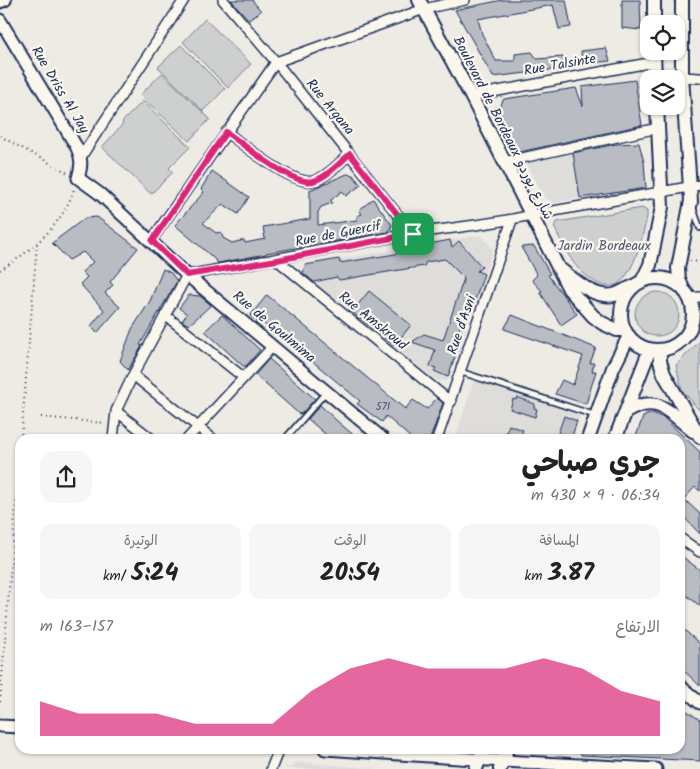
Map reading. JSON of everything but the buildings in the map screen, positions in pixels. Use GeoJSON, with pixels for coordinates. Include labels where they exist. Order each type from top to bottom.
{"type":"FeatureCollection","features":[{"type":"Feature","properties":{"kind":"main road"},"geometry":{"type":"LineString","coordinates":[[654,0],[654,15]]}},
{"type":"Feature","properties":{"kind":"main road"},"geometry":{"type":"LineString","coordinates":[[682,0],[682,70]]}},
{"type":"Feature","properties":{"kind":"main road","name":"Boulevard de Bordeaux شارع بوردو"},"geometry":{"type":"LineString","coordinates":[[422,4],[569,288],[593,316],[617,330],[627,333]]}},
{"type":"Feature","properties":{"kind":"main road"},"geometry":{"type":"LineString","coordinates":[[657,115],[662,207],[650,265],[639,283],[625,297],[622,309],[622,322],[627,333],[639,345],[655,349],[672,347],[683,339],[692,325],[693,301],[679,279],[678,268],[695,186],[685,102]]}},
{"type":"Feature","properties":{"kind":"main road","name":"Boulevard de Bordeaux شارع بوردو"},"geometry":{"type":"LineString","coordinates":[[561,270],[580,284],[600,294],[615,294],[639,283]]}},
{"type":"Feature","properties":{"kind":"main road"},"geometry":{"type":"LineString","coordinates":[[639,283],[657,278],[666,279],[676,283],[693,301]]}},
{"type":"Feature","properties":{"kind":"main road"},"geometry":{"type":"LineString","coordinates":[[589,434],[627,333]]}},
{"type":"Feature","properties":{"kind":"main road"},"geometry":{"type":"LineString","coordinates":[[618,434],[655,349]]}},
{"type":"Feature","properties":{"kind":"main road"},"geometry":{"type":"LineString","coordinates":[[655,349],[664,374],[700,437]]}},
{"type":"Feature","properties":{"kind":"main road"},"geometry":{"type":"LineString","coordinates":[[626,412],[644,404],[654,404],[670,413],[700,437]]}},
{"type":"Feature","properties":{"kind":"street"},"geometry":{"type":"LineString","coordinates":[[0,2],[5,0]]}},
{"type":"Feature","properties":{"kind":"street"},"geometry":{"type":"LineString","coordinates":[[81,157],[184,0]]}},
{"type":"Feature","properties":{"kind":"street","name":"Rue Argana"},"geometry":{"type":"LineString","coordinates":[[223,0],[276,62],[413,234]]}},
{"type":"Feature","properties":{"kind":"street"},"geometry":{"type":"LineString","coordinates":[[152,241],[276,62],[422,4],[465,0]]}},
{"type":"Feature","properties":{"kind":"street","name":"Rue Driss Al Jay"},"geometry":{"type":"LineString","coordinates":[[0,20],[76,146],[81,157],[78,178]]}},
{"type":"Feature","properties":{"kind":"street","name":"Rue Talsinte"},"geometry":{"type":"LineString","coordinates":[[471,96],[640,60]]}},
{"type":"Feature","properties":{"kind":"street"},"geometry":{"type":"LineString","coordinates":[[685,77],[700,78]]}},
{"type":"Feature","properties":{"kind":"street"},"geometry":{"type":"LineString","coordinates":[[504,162],[658,128]]}},
{"type":"Feature","properties":{"kind":"street"},"geometry":{"type":"LineString","coordinates":[[226,132],[282,172],[300,180],[311,182],[322,177],[350,154]]}},
{"type":"Feature","properties":{"kind":"street","name":"Rue de Goulmima"},"geometry":{"type":"LineString","coordinates":[[78,178],[100,194],[187,275],[377,434]]}},
{"type":"Feature","properties":{"kind":"street","name":"Rue de Guercif"},"geometry":{"type":"LineString","coordinates":[[187,275],[413,234],[512,220],[695,186]]}},
{"type":"Feature","properties":{"kind":"street","name":"Rue d'Asni"},"geometry":{"type":"LineString","coordinates":[[439,434],[512,220]]}},
{"type":"Feature","properties":{"kind":"street","name":"Rue Amskroud"},"geometry":{"type":"LineString","coordinates":[[277,260],[451,402]]}},
{"type":"Feature","properties":{"kind":"street"},"geometry":{"type":"LineString","coordinates":[[114,434],[116,411],[133,375],[187,275]]}},
{"type":"Feature","properties":{"kind":"street"},"geometry":{"type":"LineString","coordinates":[[165,315],[244,377]]}},
{"type":"Feature","properties":{"kind":"street"},"geometry":{"type":"LineString","coordinates":[[192,434],[273,346]]}},
{"type":"Feature","properties":{"kind":"street"},"geometry":{"type":"LineString","coordinates":[[133,375],[206,434]]}},
{"type":"Feature","properties":{"kind":"street"},"geometry":{"type":"LineString","coordinates":[[116,411],[146,434]]}},
{"type":"Feature","properties":{"kind":"street"},"geometry":{"type":"LineString","coordinates":[[685,542],[700,552]]}},
{"type":"Feature","properties":{"kind":"street"},"geometry":{"type":"LineString","coordinates":[[685,690],[700,703]]}},
{"type":"Feature","properties":{"kind":"street"},"geometry":{"type":"LineString","coordinates":[[0,726],[15,727]]}},
{"type":"Feature","properties":{"kind":"street"},"geometry":{"type":"LineString","coordinates":[[271,769],[277,754]]}},
{"type":"Feature","properties":{"kind":"street"},"geometry":{"type":"LineString","coordinates":[[402,754],[479,759],[501,765],[656,769]]}},
{"type":"Feature","properties":{"kind":"lane"},"geometry":{"type":"LineString","coordinates":[[690,205],[695,211],[700,228]]}},
{"type":"Feature","properties":{"kind":"lane"},"geometry":{"type":"LineString","coordinates":[[461,372],[595,415]]}},
{"type":"Feature","properties":{"kind":"lane"},"geometry":{"type":"LineString","coordinates":[[289,434],[326,391]]}},
{"type":"Feature","properties":{"kind":"path"},"geometry":{"type":"LineString","coordinates":[[0,136],[78,178],[64,213],[37,244],[0,270]]}},
{"type":"Feature","properties":{"kind":"path"},"geometry":{"type":"LineString","coordinates":[[21,434],[37,244]]}},
{"type":"Feature","properties":{"kind":"path"},"geometry":{"type":"LineString","coordinates":[[686,261],[700,262]]}},
{"type":"Feature","properties":{"kind":"path"},"geometry":{"type":"LineString","coordinates":[[41,417],[115,424]]}},
{"type":"Feature","properties":{"kind":"path"},"geometry":{"type":"LineString","coordinates":[[0,702],[15,517]]}},
{"type":"Feature","properties":{"kind":"shaded area"},"geometry":{"type":"Polygon","coordinates":[[[573,151],[580,198],[553,203],[544,197],[526,162],[573,151]]]}},
{"type":"Feature","properties":{"kind":"shaded area"},"geometry":{"type":"Polygon","coordinates":[[[481,235],[493,249],[447,381],[437,381],[303,273],[305,265],[481,235]]]}},
{"type":"Feature","properties":{"kind":"shaded area"},"geometry":{"type":"Polygon","coordinates":[[[474,380],[580,415],[574,434],[457,434],[474,380]]]}},
{"type":"Feature","properties":{"kind":"shaded area"},"geometry":{"type":"Polygon","coordinates":[[[294,762],[381,769],[285,769],[285,767],[293,768],[294,762]]]}},
{"type":"Feature","properties":{"kind":"green space"},"geometry":{"type":"Polygon","coordinates":[[[205,19],[251,64],[228,88],[183,42],[205,19]]]}},
{"type":"Feature","properties":{"kind":"green space"},"geometry":{"type":"Polygon","coordinates":[[[181,45],[225,89],[203,111],[158,67],[181,45]]]}},
{"type":"Feature","properties":{"kind":"green space"},"geometry":{"type":"Polygon","coordinates":[[[162,73],[210,119],[189,141],[140,95],[162,73]]]}},
{"type":"Feature","properties":{"kind":"green space"},"geometry":{"type":"Polygon","coordinates":[[[143,101],[190,147],[169,168],[173,172],[151,194],[102,147],[123,124],[122,122],[143,101]]]}},
{"type":"Feature","properties":{"kind":"green space","name":"Jardin Bordeaux"},"geometry":{"type":"Polygon","coordinates":[[[642,208],[647,211],[647,217],[636,255],[626,276],[614,285],[601,285],[577,267],[564,248],[554,226],[557,222],[642,208]]]}},
{"type":"Feature","properties":{"kind":"green space"},"geometry":{"type":"Polygon","coordinates":[[[661,292],[673,298],[678,305],[678,323],[673,330],[666,335],[653,336],[645,333],[638,326],[635,310],[638,302],[645,295],[661,292]]]}},
{"type":"Feature","properties":{"kind":"green space"},"geometry":{"type":"Polygon","coordinates":[[[700,341],[700,411],[682,390],[676,365],[700,341]]]}},
{"type":"Feature","properties":{"kind":"route"},"geometry":{"type":"LineString","coordinates":[[226,132],[282,172],[300,180],[311,182],[322,177],[350,154],[413,234],[187,275],[152,241],[226,132]]}}]}
